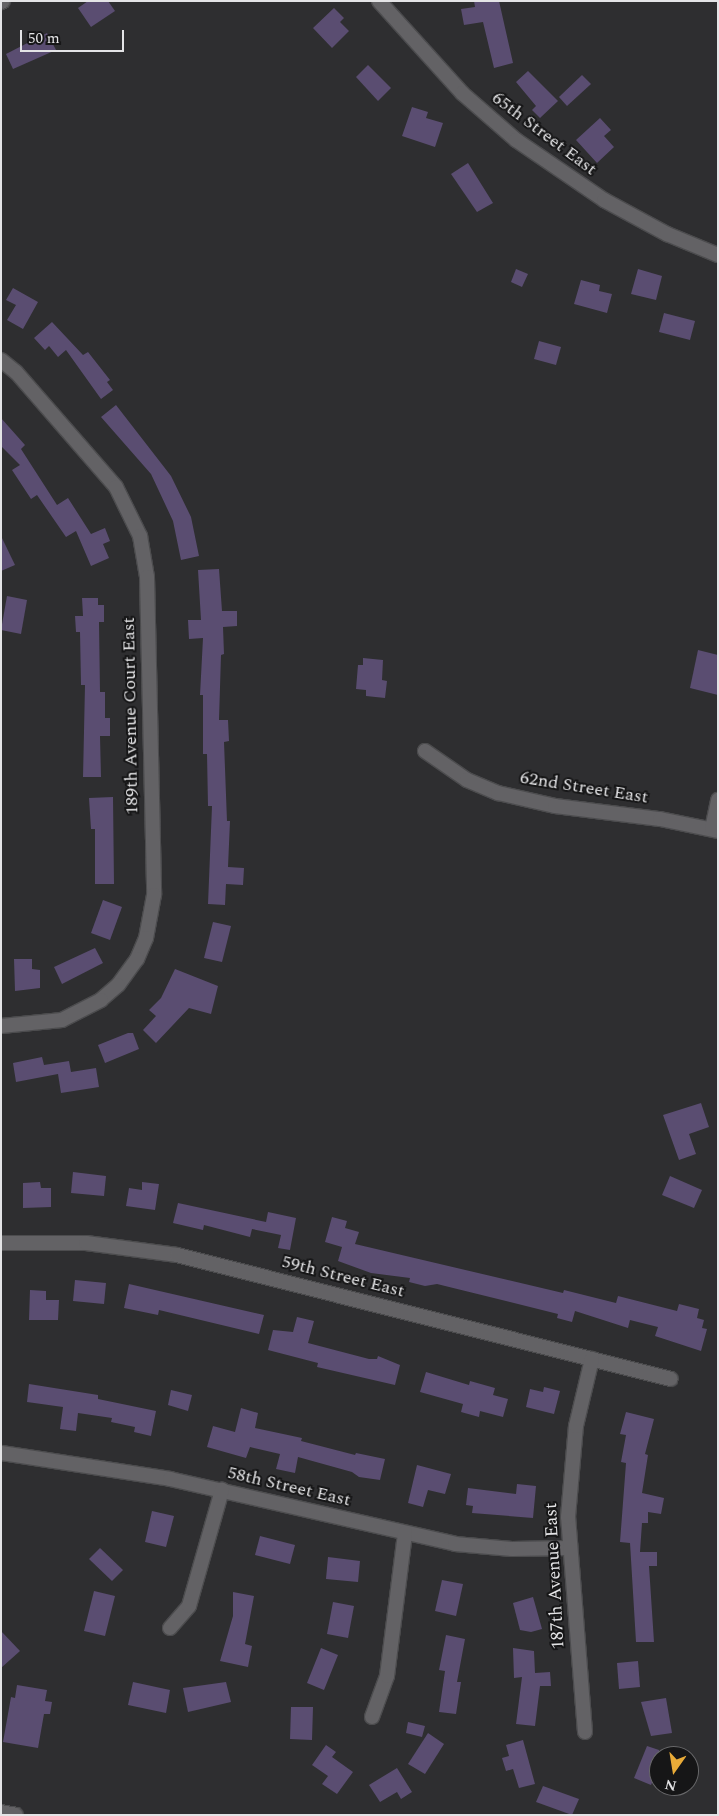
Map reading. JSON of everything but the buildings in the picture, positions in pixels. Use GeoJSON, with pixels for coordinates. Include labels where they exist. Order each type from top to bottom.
{"type":"FeatureCollection","features":[{"type":"Feature","properties":{"kind":"street","name":"65th Street East"},"geometry":{"type":"LineString","coordinates":[[379,1],[462,93],[516,140],[604,200],[667,234],[718,255]]}},
{"type":"Feature","properties":{"kind":"street","name":"189th Avenue Court East"},"geometry":{"type":"LineString","coordinates":[[1,360],[16,372],[116,487],[140,536],[147,577],[154,895],[148,931],[138,959],[118,985],[101,1000],[62,1020],[1,1026]]}},
{"type":"Feature","properties":{"kind":"street","name":"62nd Street East"},"geometry":{"type":"LineString","coordinates":[[426,751],[467,780],[516,798],[715,830]]}},
{"type":"Feature","properties":{"kind":"street"},"geometry":{"type":"LineString","coordinates":[[715,830],[718,800]]}},
{"type":"Feature","properties":{"kind":"street","name":"59th Street East"},"geometry":{"type":"LineString","coordinates":[[1,1243],[86,1243],[177,1256],[671,1379]]}},
{"type":"Feature","properties":{"kind":"street","name":"187th Avenue East"},"geometry":{"type":"LineString","coordinates":[[586,1732],[568,1548],[572,1457],[592,1360]]}},
{"type":"Feature","properties":{"kind":"street","name":"58th Street East"},"geometry":{"type":"LineString","coordinates":[[1,1453],[121,1470],[222,1490],[405,1533],[483,1548],[568,1548]]}},
{"type":"Feature","properties":{"kind":"street"},"geometry":{"type":"LineString","coordinates":[[170,1628],[189,1606],[222,1490]]}},
{"type":"Feature","properties":{"kind":"street"},"geometry":{"type":"LineString","coordinates":[[372,1717],[388,1676],[405,1533]]}},
{"type":"Feature","properties":{"kind":"street"},"geometry":{"type":"LineString","coordinates":[[1,1812],[16,1815]]}}]}
